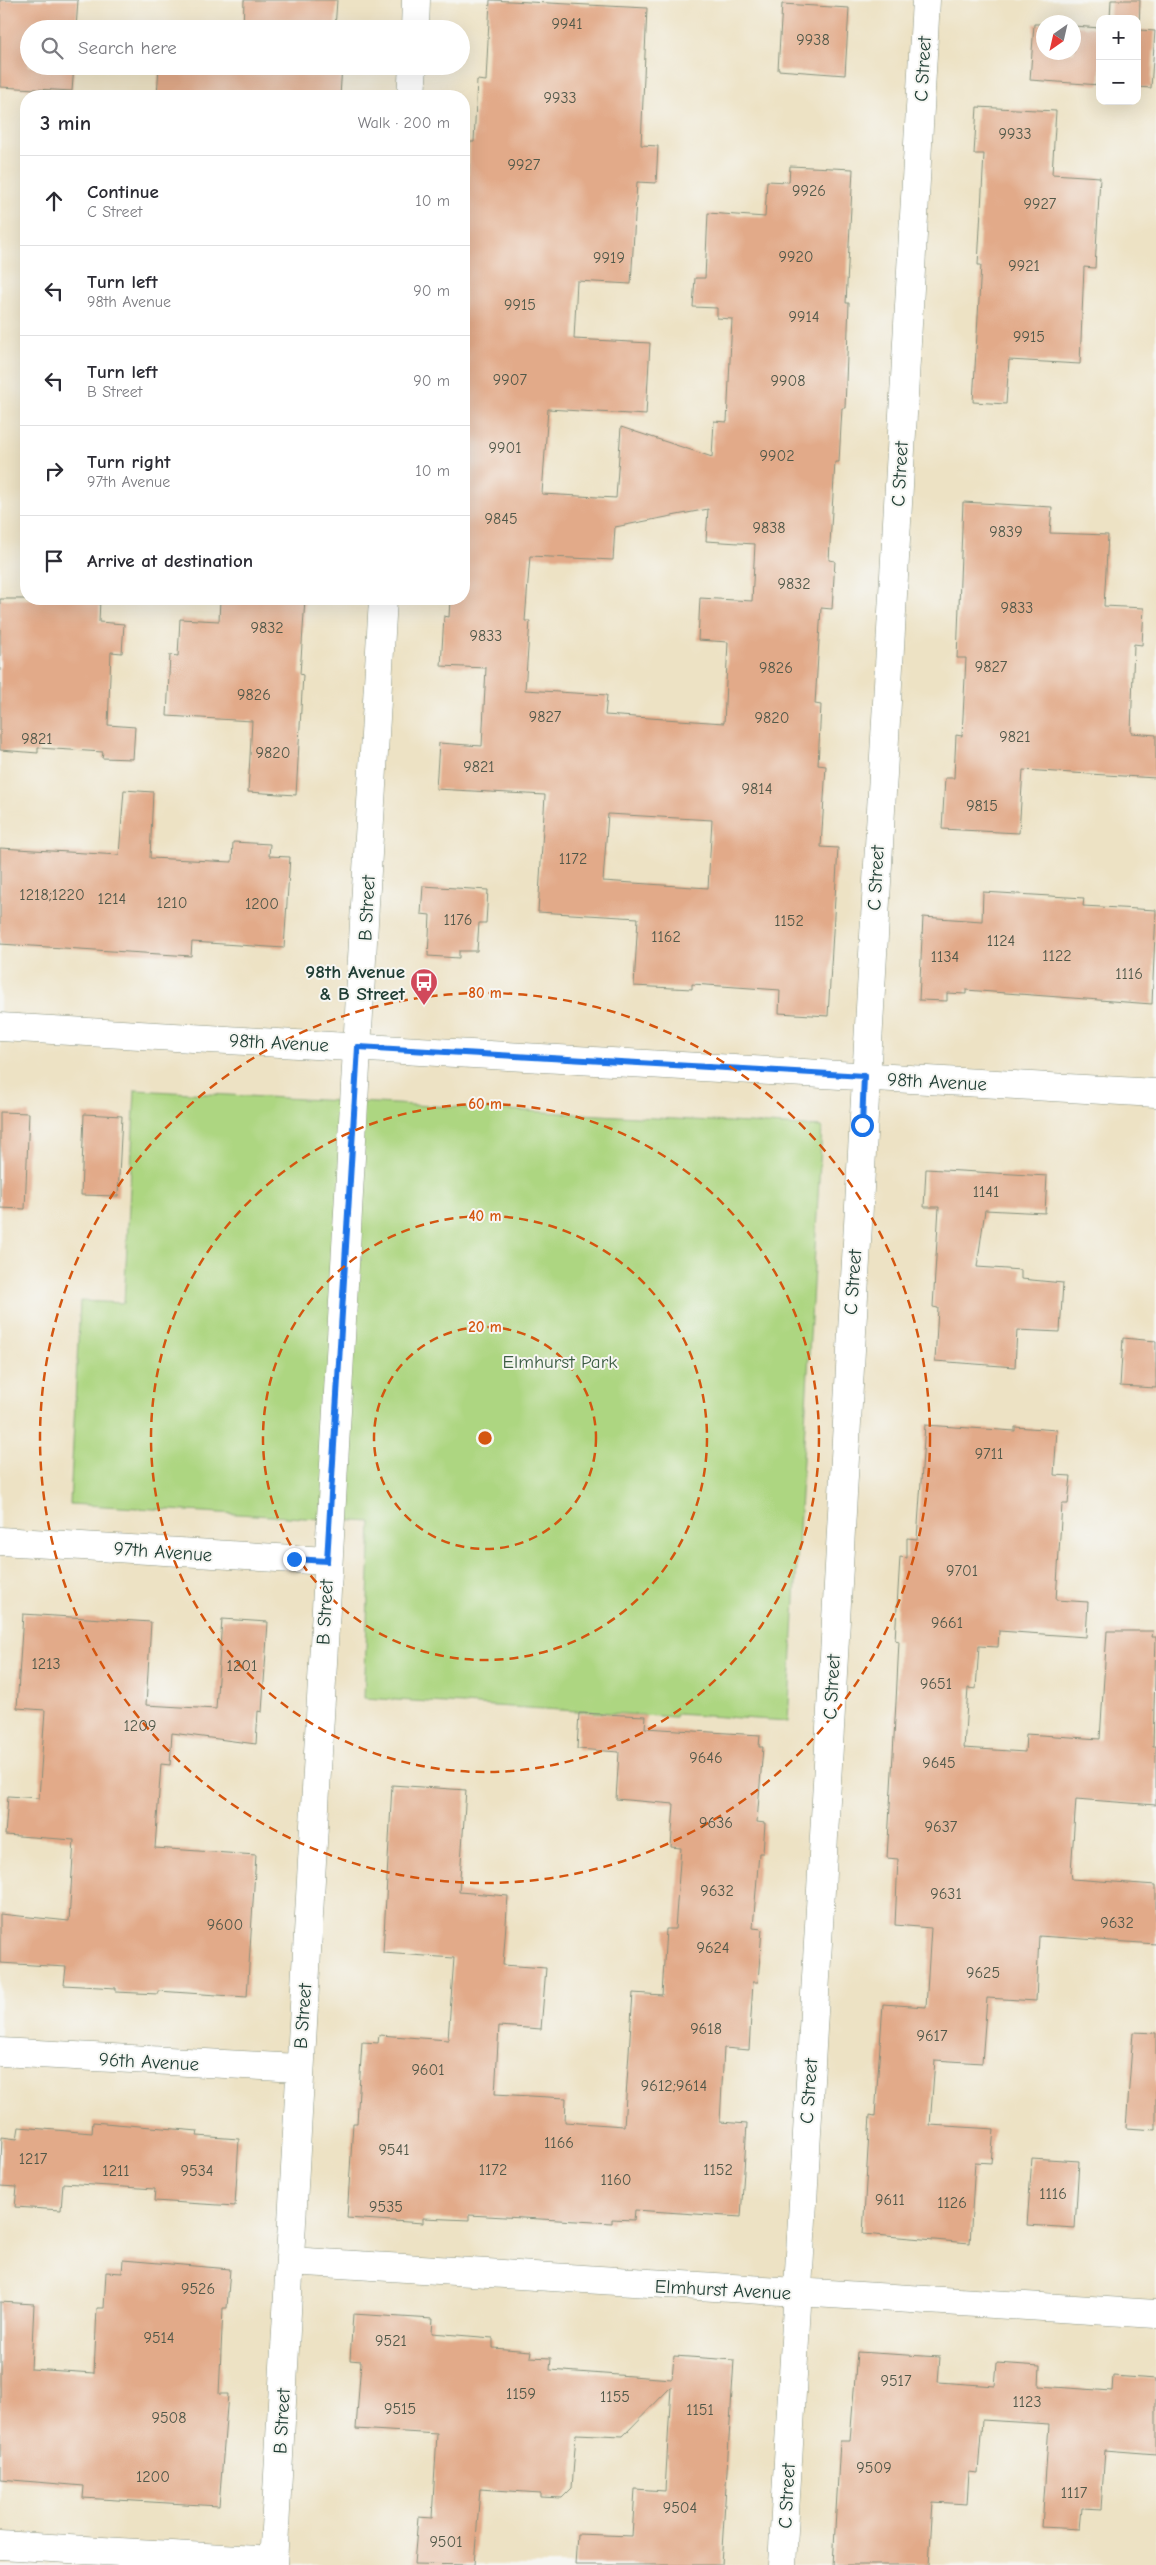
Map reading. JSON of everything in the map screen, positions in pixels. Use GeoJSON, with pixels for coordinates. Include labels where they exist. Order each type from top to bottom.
{"type":"FeatureCollection","features":[{"type":"Feature","properties":{"kind":"street"},"geometry":{"type":"LineString","coordinates":[[415,20],[416,0]]}},
{"type":"Feature","properties":{"kind":"street","name":"C Street"},"geometry":{"type":"LineString","coordinates":[[782,2565],[819,1915],[846,1386],[926,0]]}},
{"type":"Feature","properties":{"kind":"street"},"geometry":{"type":"LineString","coordinates":[[411,90],[412,75]]}},
{"type":"Feature","properties":{"kind":"street","name":"B Street"},"geometry":{"type":"LineString","coordinates":[[273,2563],[290,2261],[298,2068],[313,1851],[327,1561],[358,1047],[382,605]]}},
{"type":"Feature","properties":{"kind":"street","name":"98th Avenue"},"geometry":{"type":"LineString","coordinates":[[0,1026],[1156,1093]]}},
{"type":"Feature","properties":{"kind":"street","name":"97th Avenue"},"geometry":{"type":"LineString","coordinates":[[0,1541],[327,1561]]}},
{"type":"Feature","properties":{"kind":"street","name":"96th Avenue"},"geometry":{"type":"LineString","coordinates":[[0,2052],[298,2068]]}},
{"type":"Feature","properties":{"kind":"street","name":"Elmhurst Avenue"},"geometry":{"type":"LineString","coordinates":[[290,2261],[1156,2314]]}},
{"type":"Feature","properties":{"kind":"street"},"geometry":{"type":"LineString","coordinates":[[0,2545],[273,2563]]}},
{"type":"Feature","properties":{"kind":"green space","name":"Elmhurst Park"},"geometry":{"type":"Polygon","coordinates":[[[135,1090],[822,1127],[788,1721],[676,1714],[675,1717],[364,1698],[371,1522],[70,1504],[80,1301],[124,1303],[135,1090]]]}},
{"type":"Feature","properties":{"kind":"building"},"geometry":{"type":"Polygon","coordinates":[[[0,0],[78,0],[77,20],[20,20],[20,75],[73,75],[72,90],[0,87],[0,0]]]}},
{"type":"Feature","properties":{"kind":"building"},"geometry":{"type":"Polygon","coordinates":[[[244,0],[337,0],[336,20],[243,20],[244,0]]]}},
{"type":"Feature","properties":{"kind":"building"},"geometry":{"type":"Polygon","coordinates":[[[490,0],[647,8],[641,145],[658,146],[656,183],[637,182],[631,284],[577,281],[574,339],[650,343],[646,415],[548,409],[542,494],[616,498],[621,427],[712,457],[714,421],[727,422],[732,319],[717,318],[717,308],[693,307],[695,278],[705,278],[708,213],[765,217],[767,181],[789,182],[790,166],[853,169],[846,303],[849,303],[845,408],[842,408],[839,462],[835,462],[829,560],[835,561],[832,609],[821,608],[815,704],[821,705],[818,765],[826,766],[821,847],[838,848],[828,1016],[779,1013],[780,990],[692,984],[692,989],[634,986],[638,918],[538,912],[545,795],[436,789],[439,743],[482,746],[486,668],[441,666],[444,616],[449,617],[450,605],[470,605],[470,142],[474,142],[477,80],[486,81],[490,0]],[[708,509],[615,527],[613,560],[530,556],[525,621],[530,621],[525,690],[607,695],[605,715],[724,723],[728,642],[698,640],[700,598],[752,601],[755,544],[706,541],[708,509]],[[608,814],[603,881],[708,888],[712,820],[608,814]]]}},
{"type":"Feature","properties":{"kind":"building"},"geometry":{"type":"Polygon","coordinates":[[[1111,0],[1140,0],[1140,15],[1110,15],[1111,0]]]}},
{"type":"Feature","properties":{"kind":"building"},"geometry":{"type":"Polygon","coordinates":[[[782,4],[849,8],[845,75],[778,70],[782,4]]]}},
{"type":"Feature","properties":{"kind":"building"},"geometry":{"type":"Polygon","coordinates":[[[1034,24],[1036,24],[1036,60],[1081,60],[1081,27],[1096,28],[1096,85],[1030,80],[1034,24]]]}},
{"type":"Feature","properties":{"kind":"building"},"geometry":{"type":"Polygon","coordinates":[[[1141,30],[1155,31],[1151,88],[1141,87],[1141,30]]]}},
{"type":"Feature","properties":{"kind":"building"},"geometry":{"type":"Polygon","coordinates":[[[158,75],[341,75],[340,90],[157,90],[158,75]]]}},
{"type":"Feature","properties":{"kind":"building"},"geometry":{"type":"Polygon","coordinates":[[[977,107],[1056,111],[1052,174],[1100,177],[1095,268],[1084,267],[1080,364],[1009,360],[1006,404],[973,402],[981,265],[978,265],[984,154],[974,154],[977,107]]]}},
{"type":"Feature","properties":{"kind":"building"},"geometry":{"type":"Polygon","coordinates":[[[963,502],[1052,507],[1050,533],[1108,535],[1104,606],[1144,608],[1142,645],[1134,644],[1131,733],[1156,735],[1156,778],[1023,770],[1019,833],[942,829],[945,778],[954,778],[956,735],[962,736],[966,658],[957,658],[963,502]]]}},
{"type":"Feature","properties":{"kind":"building"},"geometry":{"type":"Polygon","coordinates":[[[0,599],[20,599],[20,605],[100,605],[99,622],[124,624],[122,653],[111,652],[108,725],[135,727],[133,759],[102,758],[103,752],[38,748],[38,753],[0,750],[0,599]]]}},
{"type":"Feature","properties":{"kind":"building"},"geometry":{"type":"Polygon","coordinates":[[[220,605],[305,605],[300,674],[303,675],[296,795],[248,792],[252,721],[167,716],[170,655],[178,656],[180,619],[219,621],[220,605]]]}},
{"type":"Feature","properties":{"kind":"building"},"geometry":{"type":"Polygon","coordinates":[[[124,790],[153,792],[150,858],[232,862],[233,842],[270,844],[269,856],[290,857],[284,948],[192,942],[191,956],[0,944],[0,848],[119,855],[124,790]]]}},
{"type":"Feature","properties":{"kind":"building"},"geometry":{"type":"Polygon","coordinates":[[[423,886],[488,890],[486,923],[479,923],[477,951],[459,951],[459,958],[428,956],[430,915],[421,914],[423,886]]]}},
{"type":"Feature","properties":{"kind":"building"},"geometry":{"type":"Polygon","coordinates":[[[983,892],[1084,898],[1083,906],[1156,910],[1152,1004],[966,990],[966,994],[947,993],[947,1001],[919,1000],[923,917],[982,921],[983,892]]]}},
{"type":"Feature","properties":{"kind":"building"},"geometry":{"type":"Polygon","coordinates":[[[0,1112],[29,1113],[25,1209],[0,1208],[0,1112]]]}},
{"type":"Feature","properties":{"kind":"building"},"geometry":{"type":"Polygon","coordinates":[[[84,1114],[122,1116],[118,1196],[81,1195],[84,1114]]]}},
{"type":"Feature","properties":{"kind":"building"},"geometry":{"type":"Polygon","coordinates":[[[926,1169],[1047,1176],[1045,1213],[985,1210],[977,1267],[1021,1270],[1021,1279],[1063,1283],[1060,1332],[1017,1330],[1015,1367],[935,1361],[938,1308],[933,1307],[939,1207],[924,1207],[926,1169]]]}},
{"type":"Feature","properties":{"kind":"building"},"geometry":{"type":"Polygon","coordinates":[[[1123,1338],[1156,1341],[1156,1388],[1120,1386],[1123,1338]]]}},
{"type":"Feature","properties":{"kind":"building"},"geometry":{"type":"Polygon","coordinates":[[[925,1425],[1015,1431],[1015,1427],[1057,1430],[1054,1475],[1071,1476],[1068,1504],[1062,1504],[1056,1600],[1088,1602],[1086,1637],[999,1631],[998,1647],[979,1646],[976,1689],[968,1688],[964,1748],[1025,1752],[1026,1734],[1100,1739],[1107,1631],[1153,1631],[1152,1637],[1156,1637],[1153,1746],[1156,1746],[1156,1805],[1076,1799],[1071,1872],[1072,1879],[1156,1885],[1156,1944],[1039,1936],[1036,2001],[987,1998],[982,2063],[935,2060],[930,2125],[994,2129],[991,2163],[975,2162],[970,2243],[863,2234],[870,2115],[875,2116],[883,2004],[926,2007],[931,1928],[895,1925],[898,1859],[887,1858],[899,1641],[895,1640],[900,1557],[907,1558],[907,1538],[917,1539],[925,1425]]]}},
{"type":"Feature","properties":{"kind":"building"},"geometry":{"type":"Polygon","coordinates":[[[23,1614],[151,1622],[146,1705],[216,1709],[222,1619],[268,1622],[262,1712],[258,1711],[256,1744],[172,1733],[170,1765],[161,1764],[155,1848],[256,1855],[247,1997],[158,1991],[158,1994],[116,1992],[116,1988],[64,1985],[66,1967],[0,1963],[0,1914],[69,1921],[74,1840],[5,1835],[8,1796],[39,1798],[45,1710],[17,1708],[23,1614]]]}},
{"type":"Feature","properties":{"kind":"building"},"geometry":{"type":"Polygon","coordinates":[[[579,1713],[646,1716],[645,1728],[760,1735],[759,1747],[763,1747],[757,1822],[765,1823],[763,1853],[759,1853],[753,1928],[762,1929],[758,1982],[753,1982],[749,2050],[724,2048],[720,2122],[747,2124],[741,2217],[635,2210],[634,2220],[612,2219],[612,2223],[469,2215],[469,2220],[423,2218],[423,2223],[347,2218],[353,2123],[357,2123],[362,2042],[378,2043],[379,2035],[448,2040],[454,1958],[383,1953],[392,1785],[466,1790],[459,1892],[508,1896],[503,1965],[546,1968],[541,2029],[499,2026],[495,2094],[566,2098],[565,2122],[624,2126],[633,1993],[662,1995],[666,1929],[675,1929],[681,1848],[671,1847],[674,1804],[616,1799],[619,1752],[577,1749],[579,1713]]]}},
{"type":"Feature","properties":{"kind":"building"},"geometry":{"type":"Polygon","coordinates":[[[1133,2032],[1156,2033],[1156,2130],[1126,2128],[1133,2032]]]}},
{"type":"Feature","properties":{"kind":"building"},"geometry":{"type":"Polygon","coordinates":[[[93,2122],[198,2131],[197,2136],[239,2139],[235,2206],[154,2201],[155,2189],[63,2183],[61,2210],[15,2207],[17,2187],[0,2186],[2,2137],[17,2139],[19,2127],[92,2133],[93,2122]]]}},
{"type":"Feature","properties":{"kind":"building"},"geometry":{"type":"Polygon","coordinates":[[[1032,2158],[1079,2161],[1075,2228],[1027,2225],[1032,2158]]]}},
{"type":"Feature","properties":{"kind":"building"},"geometry":{"type":"Polygon","coordinates":[[[123,2260],[230,2269],[227,2308],[223,2308],[219,2394],[228,2394],[219,2506],[83,2498],[84,2486],[0,2479],[0,2302],[34,2304],[31,2369],[94,2373],[97,2308],[104,2308],[106,2272],[122,2273],[123,2260]]]}},
{"type":"Feature","properties":{"kind":"building"},"geometry":{"type":"Polygon","coordinates":[[[353,2314],[433,2319],[432,2333],[493,2338],[493,2348],[531,2351],[530,2357],[551,2358],[550,2370],[672,2379],[674,2356],[734,2360],[721,2565],[575,2565],[577,2534],[632,2536],[635,2489],[665,2491],[671,2387],[623,2436],[576,2434],[572,2488],[562,2498],[540,2497],[540,2493],[480,2489],[474,2565],[414,2564],[418,2517],[432,2518],[437,2434],[356,2429],[361,2361],[350,2360],[353,2314]]]}},
{"type":"Feature","properties":{"kind":"building"},"geometry":{"type":"Polygon","coordinates":[[[857,2352],[940,2357],[938,2382],[995,2386],[997,2363],[1040,2366],[1039,2386],[1112,2391],[1113,2376],[1156,2379],[1156,2454],[1105,2450],[1101,2509],[1082,2508],[1080,2529],[1042,2527],[1049,2424],[982,2420],[978,2473],[969,2472],[967,2504],[933,2502],[929,2565],[833,2565],[840,2441],[850,2441],[857,2352]]]}},
{"type":"Feature","properties":{"kind":"place","name":"98th Avenue & B Street"},"geometry":{"type":"Point","coordinates":[424,1006]}},
{"type":"Feature","properties":{"kind":"route"},"geometry":{"type":"LineString","coordinates":[[294,1559],[327,1561],[358,1047],[864,1076],[862,1125]]}}]}
